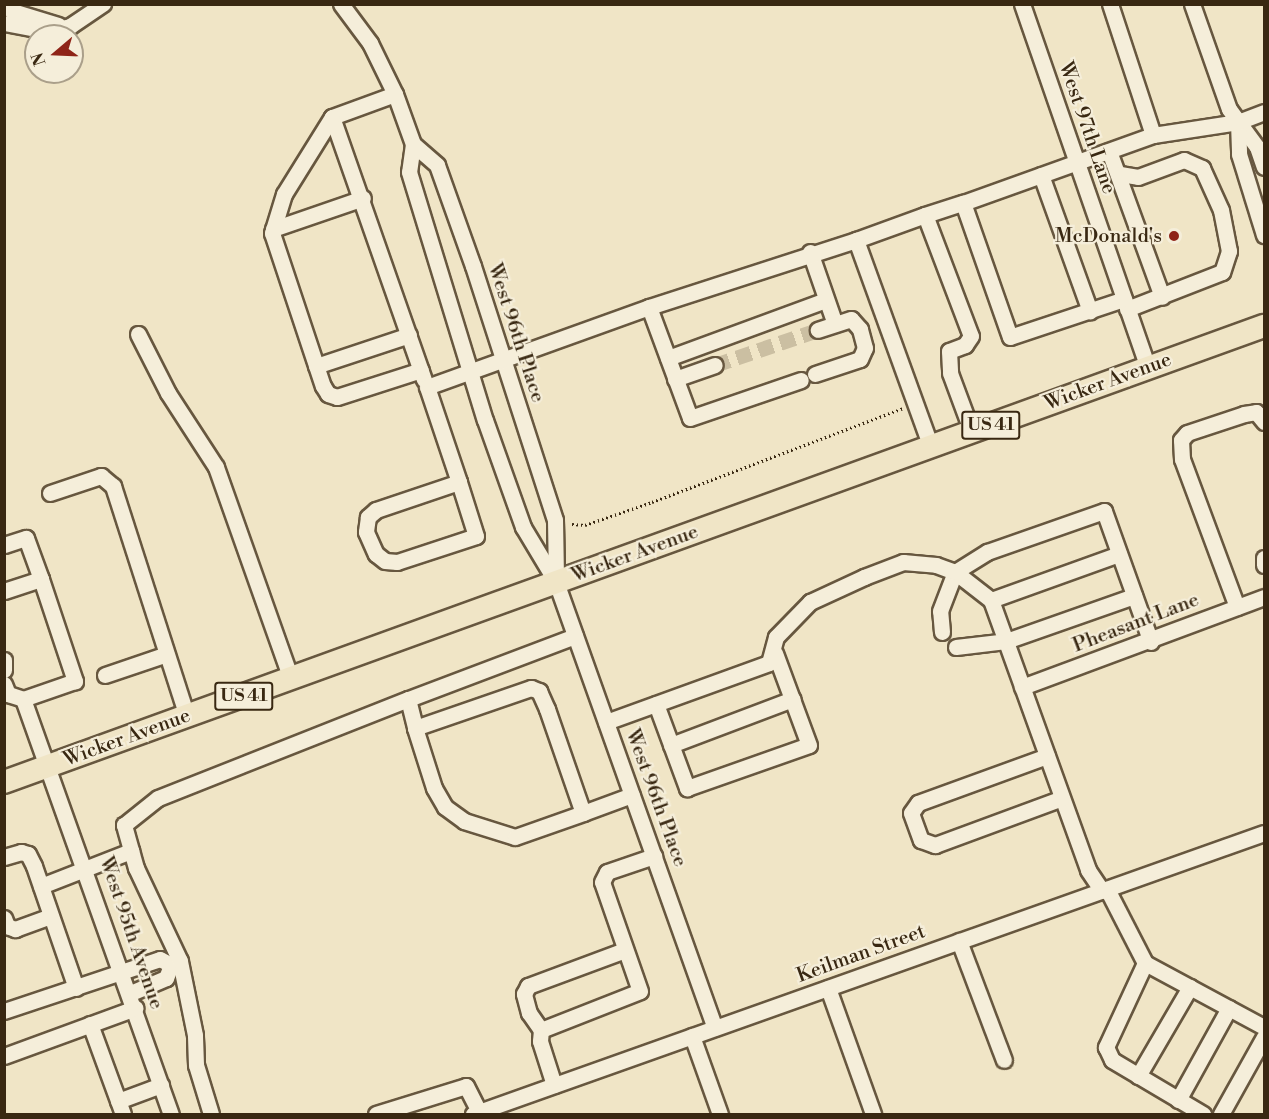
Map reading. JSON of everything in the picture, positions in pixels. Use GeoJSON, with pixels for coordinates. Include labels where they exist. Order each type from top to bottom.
{"type":"FeatureCollection","features":[{"type":"Feature","properties":{"kind":"highway","name":"Wicker Avenue"},"geometry":{"type":"LineString","coordinates":[[4,782],[1264,326]]}},
{"type":"Feature","properties":{"kind":"street"},"geometry":{"type":"LineString","coordinates":[[8,4],[12,10],[55,24]]}},
{"type":"Feature","properties":{"kind":"street"},"geometry":{"type":"LineString","coordinates":[[71,24],[93,14],[103,4]]}},
{"type":"Feature","properties":{"kind":"street","name":"West 96th Place"},"geometry":{"type":"LineString","coordinates":[[341,4],[370,43],[395,94],[413,144],[409,172],[471,373],[523,527],[556,582],[715,1028]]}},
{"type":"Feature","properties":{"kind":"street","name":"West 97th Lane"},"geometry":{"type":"LineString","coordinates":[[1022,4],[1148,368]]}},
{"type":"Feature","properties":{"kind":"street"},"geometry":{"type":"LineString","coordinates":[[1110,4],[1154,135]]}},
{"type":"Feature","properties":{"kind":"street"},"geometry":{"type":"LineString","coordinates":[[1192,4],[1229,109],[1257,147],[1264,167]]}},
{"type":"Feature","properties":{"kind":"street"},"geometry":{"type":"LineString","coordinates":[[4,23],[24,29]]}},
{"type":"Feature","properties":{"kind":"street"},"geometry":{"type":"LineString","coordinates":[[395,94],[332,117],[284,194],[273,229],[316,366],[328,394],[337,397],[421,370]]}},
{"type":"Feature","properties":{"kind":"street"},"geometry":{"type":"LineString","coordinates":[[427,387],[650,307],[810,252],[856,240],[1154,135],[1238,122],[1264,112]]}},
{"type":"Feature","properties":{"kind":"street"},"geometry":{"type":"LineString","coordinates":[[332,117],[363,198],[459,482],[476,536],[397,562],[385,561],[376,554],[366,532],[368,517],[376,510],[459,482]]}},
{"type":"Feature","properties":{"kind":"street"},"geometry":{"type":"LineString","coordinates":[[1238,122],[1239,154],[1264,235]]}},
{"type":"Feature","properties":{"kind":"street","name":"West 96th Place"},"geometry":{"type":"LineString","coordinates":[[413,144],[437,165],[555,519],[556,582]]}},
{"type":"Feature","properties":{"kind":"street"},"geometry":{"type":"LineString","coordinates":[[1109,151],[1120,174],[1162,297]]}},
{"type":"Feature","properties":{"kind":"street"},"geometry":{"type":"LineString","coordinates":[[963,202],[1010,337],[1090,311],[1162,297],[1222,272],[1229,251],[1221,210],[1202,168],[1184,160],[1138,177],[1120,174]]}},
{"type":"Feature","properties":{"kind":"street"},"geometry":{"type":"LineString","coordinates":[[1041,175],[1090,311]]}},
{"type":"Feature","properties":{"kind":"street"},"geometry":{"type":"LineString","coordinates":[[273,229],[363,198]]}},
{"type":"Feature","properties":{"kind":"street"},"geometry":{"type":"LineString","coordinates":[[925,215],[971,336],[965,345],[949,351],[950,373],[972,432]]}},
{"type":"Feature","properties":{"kind":"street"},"geometry":{"type":"LineString","coordinates":[[856,240],[931,447]]}},
{"type":"Feature","properties":{"kind":"street"},"geometry":{"type":"LineString","coordinates":[[810,252],[835,324]]}},
{"type":"Feature","properties":{"kind":"street"},"geometry":{"type":"LineString","coordinates":[[668,358],[826,300]]}},
{"type":"Feature","properties":{"kind":"street"},"geometry":{"type":"LineString","coordinates":[[650,307],[690,418],[865,355],[864,338],[856,322],[851,319],[818,330]]}},
{"type":"Feature","properties":{"kind":"street"},"geometry":{"type":"LineString","coordinates":[[138,334],[168,393],[216,467],[291,679]]}},
{"type":"Feature","properties":{"kind":"street"},"geometry":{"type":"LineString","coordinates":[[316,366],[409,335]]}},
{"type":"Feature","properties":{"kind":"street"},"geometry":{"type":"LineString","coordinates":[[675,379],[715,365]]}},
{"type":"Feature","properties":{"kind":"street"},"geometry":{"type":"LineString","coordinates":[[1237,607],[1182,459],[1181,440],[1187,433],[1244,414],[1256,412],[1264,422]]}},
{"type":"Feature","properties":{"kind":"street"},"geometry":{"type":"LineString","coordinates":[[50,493],[101,476],[113,486],[187,716]]}},
{"type":"Feature","properties":{"kind":"street"},"geometry":{"type":"LineString","coordinates":[[942,632],[940,611],[955,572],[987,552],[1104,511],[1151,642]]}},
{"type":"Feature","properties":{"kind":"street"},"geometry":{"type":"LineString","coordinates":[[4,545],[26,538],[75,681],[23,699],[8,694],[4,684]]}},
{"type":"Feature","properties":{"kind":"street"},"geometry":{"type":"LineString","coordinates":[[991,600],[1119,554]]}},
{"type":"Feature","properties":{"kind":"street"},"geometry":{"type":"LineString","coordinates":[[1264,558],[1264,566]]}},
{"type":"Feature","properties":{"kind":"street"},"geometry":{"type":"LineString","coordinates":[[656,704],[687,788],[809,745],[775,653],[776,637],[810,602],[903,562],[936,565],[955,572],[991,600],[1088,870],[1104,890],[1145,963],[1264,1027]]}},
{"type":"Feature","properties":{"kind":"street"},"geometry":{"type":"LineString","coordinates":[[4,591],[40,579]]}},
{"type":"Feature","properties":{"kind":"street"},"geometry":{"type":"LineString","coordinates":[[956,647],[1006,642],[1134,596]]}},
{"type":"Feature","properties":{"kind":"street","name":"Pheasant Lane"},"geometry":{"type":"LineString","coordinates":[[1022,687],[1151,642],[1264,597]]}},
{"type":"Feature","properties":{"kind":"street"},"geometry":{"type":"LineString","coordinates":[[211,1114],[196,1065],[195,1035],[176,963],[131,851],[124,825],[158,798],[575,636]]}},
{"type":"Feature","properties":{"kind":"street"},"geometry":{"type":"LineString","coordinates":[[606,723],[769,663],[775,653]]}},
{"type":"Feature","properties":{"kind":"street"},"geometry":{"type":"LineString","coordinates":[[105,675],[167,654]]}},
{"type":"Feature","properties":{"kind":"street"},"geometry":{"type":"LineString","coordinates":[[4,660],[4,670]]}},
{"type":"Feature","properties":{"kind":"street"},"geometry":{"type":"LineString","coordinates":[[415,728],[531,688],[539,691],[583,813]]}},
{"type":"Feature","properties":{"kind":"street","name":"West 95th Avenue"},"geometry":{"type":"LineString","coordinates":[[23,699],[87,869],[171,1114]]}},
{"type":"Feature","properties":{"kind":"street"},"geometry":{"type":"LineString","coordinates":[[408,699],[434,788],[445,807],[464,821],[515,837],[632,795]]}},
{"type":"Feature","properties":{"kind":"street"},"geometry":{"type":"LineString","coordinates":[[671,745],[793,699]]}},
{"type":"Feature","properties":{"kind":"street"},"geometry":{"type":"LineString","coordinates":[[1047,756],[918,803],[911,813],[921,840],[935,845],[1062,798]]}},
{"type":"Feature","properties":{"kind":"street","name":"Keilman Street"},"geometry":{"type":"LineString","coordinates":[[480,1113],[1264,833]]}},
{"type":"Feature","properties":{"kind":"street"},"geometry":{"type":"LineString","coordinates":[[41,886],[131,851]]}},
{"type":"Feature","properties":{"kind":"street"},"geometry":{"type":"LineString","coordinates":[[4,857],[21,852],[28,854],[76,988]]}},
{"type":"Feature","properties":{"kind":"street"},"geometry":{"type":"LineString","coordinates":[[541,1030],[640,991],[602,882],[607,873],[654,856]]}},
{"type":"Feature","properties":{"kind":"street"},"geometry":{"type":"LineString","coordinates":[[4,918],[8,926],[15,929],[51,916]]}},
{"type":"Feature","properties":{"kind":"street"},"geometry":{"type":"LineString","coordinates":[[959,941],[1004,1060]]}},
{"type":"Feature","properties":{"kind":"street"},"geometry":{"type":"LineString","coordinates":[[554,1086],[540,1041],[541,1030],[529,1013],[524,994],[528,986],[625,950]]}},
{"type":"Feature","properties":{"kind":"street"},"geometry":{"type":"LineString","coordinates":[[4,1011],[160,959],[176,963]]}},
{"type":"Feature","properties":{"kind":"street"},"geometry":{"type":"LineString","coordinates":[[4,1056],[90,1024],[132,1001],[166,978],[176,963]]}},
{"type":"Feature","properties":{"kind":"street"},"geometry":{"type":"LineString","coordinates":[[1145,963],[1106,1047],[1112,1060],[1203,1114]]}},
{"type":"Feature","properties":{"kind":"street"},"geometry":{"type":"LineString","coordinates":[[1138,1076],[1190,987]]}},
{"type":"Feature","properties":{"kind":"street"},"geometry":{"type":"LineString","coordinates":[[828,988],[873,1114]]}},
{"type":"Feature","properties":{"kind":"street"},"geometry":{"type":"LineString","coordinates":[[1178,1100],[1229,1008]]}},
{"type":"Feature","properties":{"kind":"street"},"geometry":{"type":"LineString","coordinates":[[90,1024],[120,1108],[161,1085]]}},
{"type":"Feature","properties":{"kind":"street"},"geometry":{"type":"LineString","coordinates":[[693,1036],[720,1114]]}},
{"type":"Feature","properties":{"kind":"street"},"geometry":{"type":"LineString","coordinates":[[1221,1114],[1264,1037]]}},
{"type":"Feature","properties":{"kind":"street"},"geometry":{"type":"LineString","coordinates":[[376,1114],[466,1086],[480,1113]]}},
{"type":"Feature","properties":{"kind":"path"},"geometry":{"type":"LineString","coordinates":[[572,524],[585,525],[652,502],[916,403]]}},
{"type":"Feature","properties":{"kind":"tunnel"},"geometry":{"type":"LineString","coordinates":[[715,365],[818,330]]}},
{"type":"Feature","properties":{"kind":"place","name":"McDonald's"},"geometry":{"type":"Point","coordinates":[1174,236]}}]}
